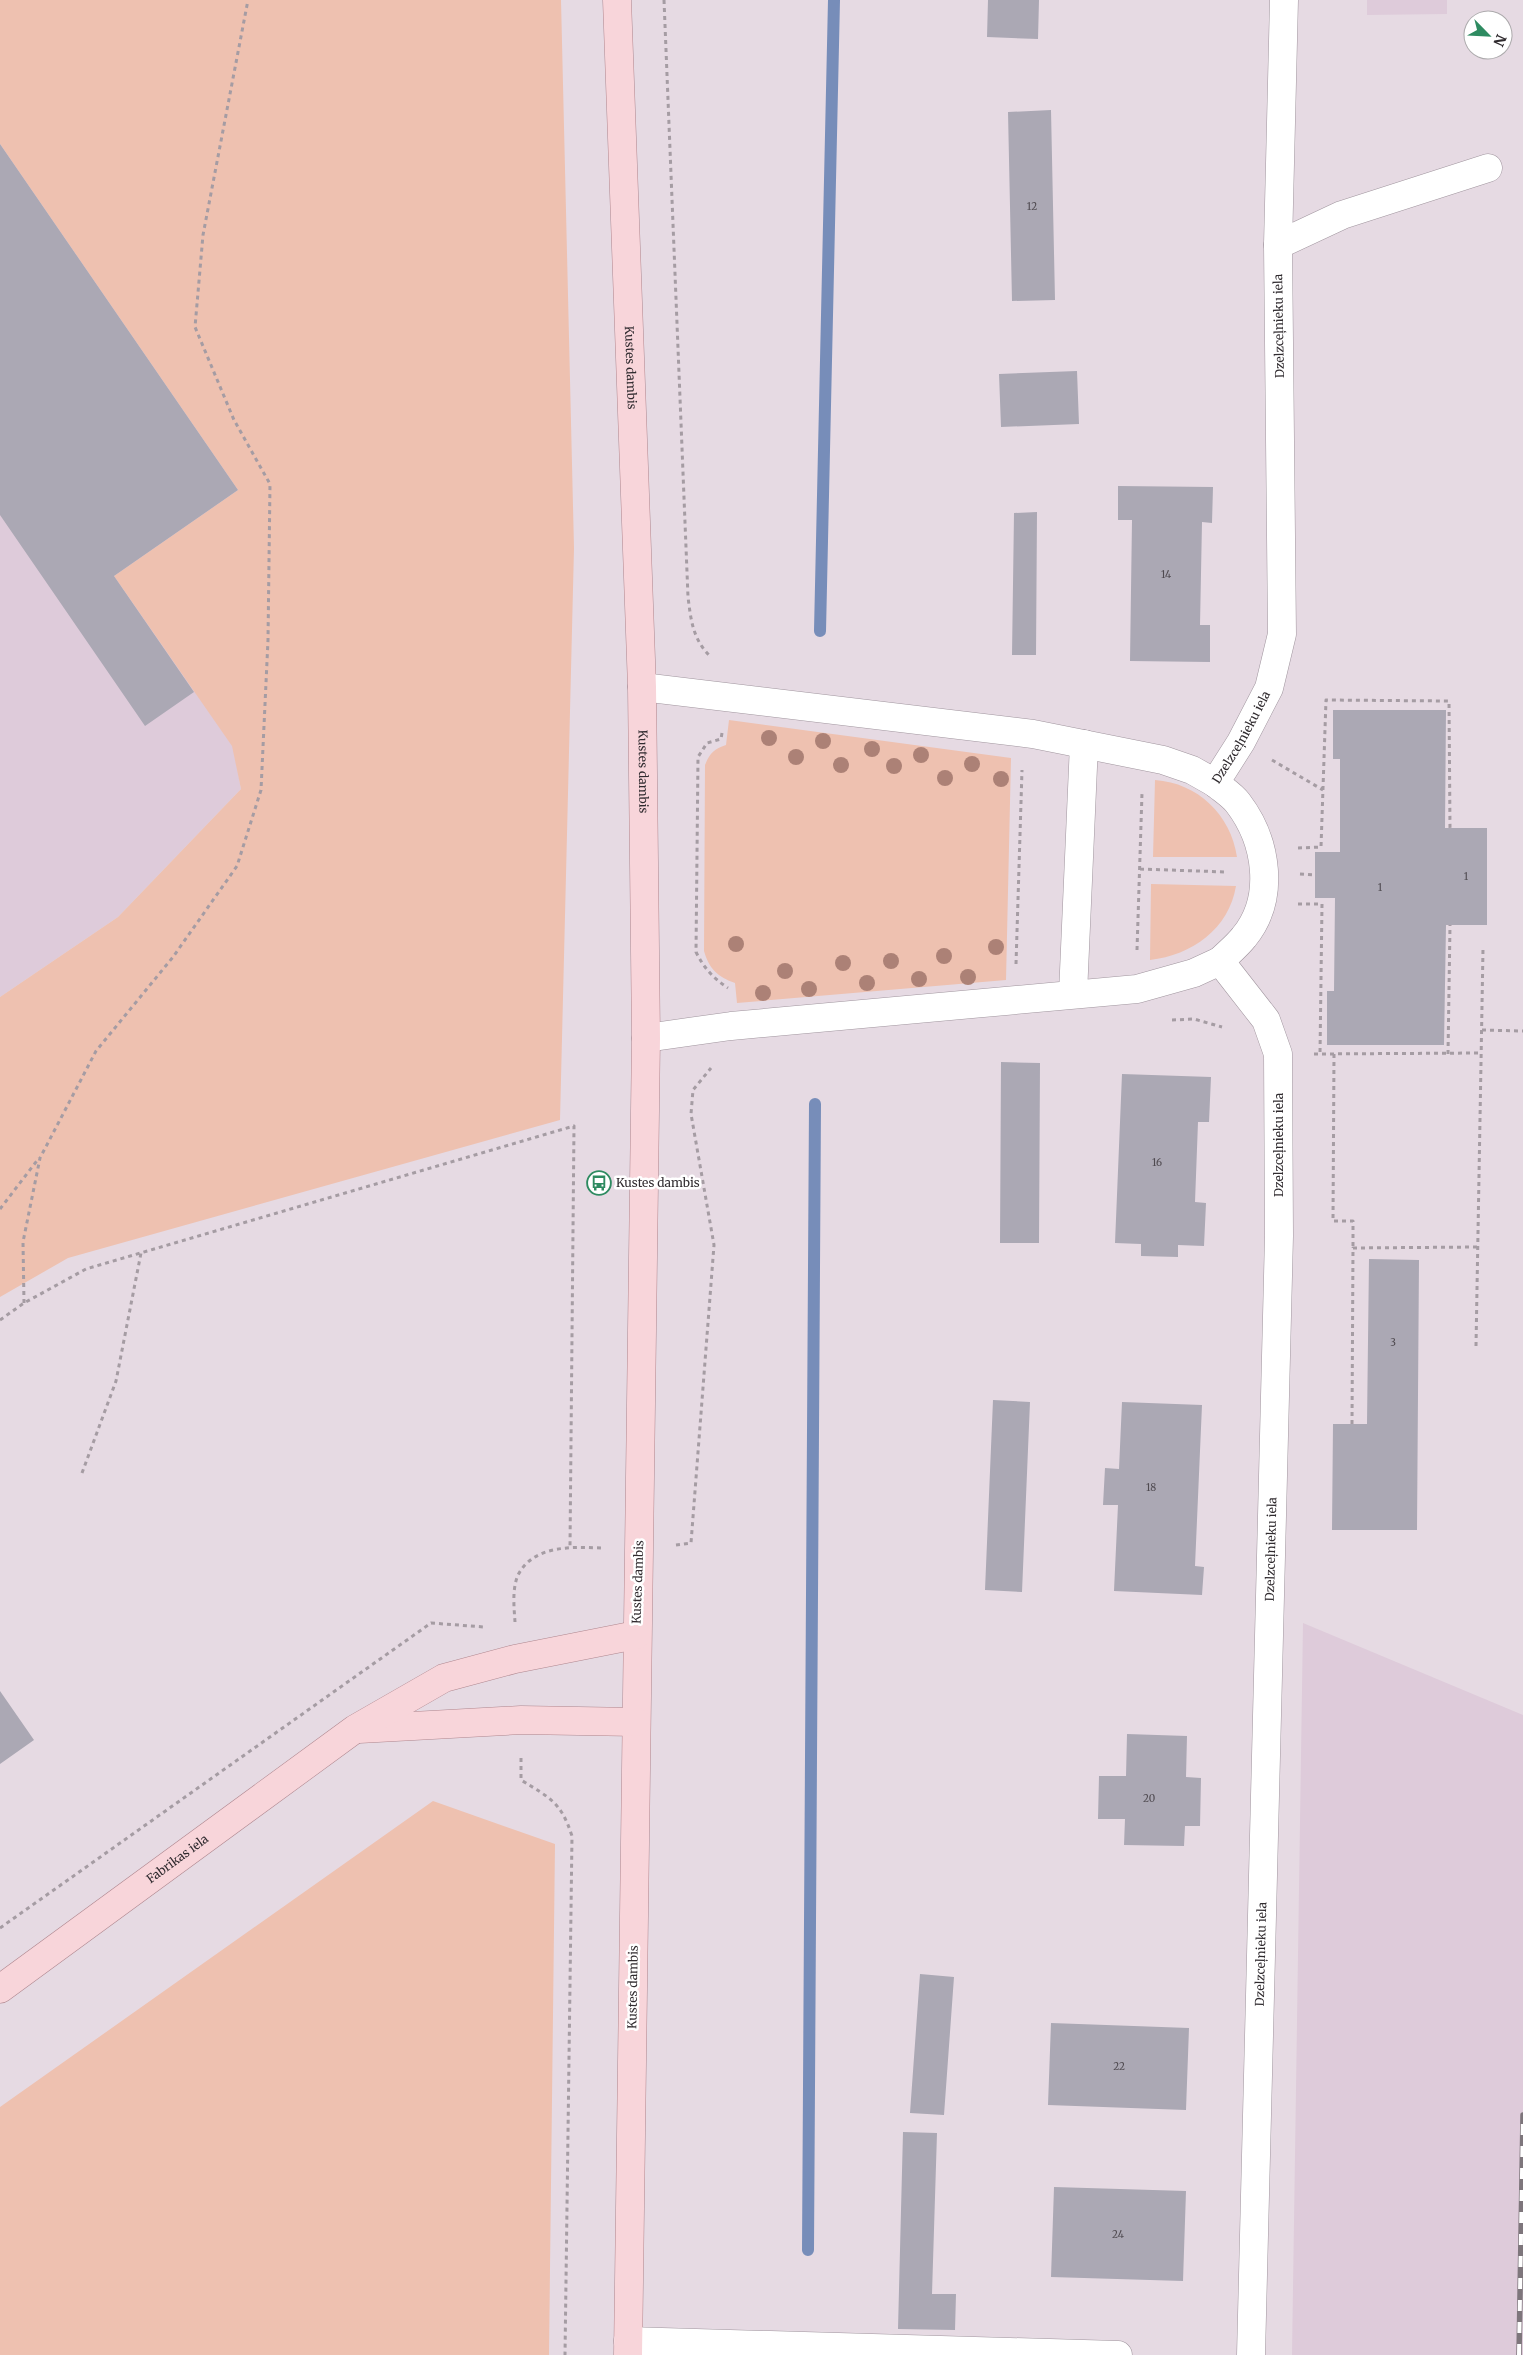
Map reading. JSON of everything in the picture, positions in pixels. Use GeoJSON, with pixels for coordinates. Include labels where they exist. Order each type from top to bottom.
{"type":"FeatureCollection","features":[{"type":"Feature","properties":{"kind":"main road","name":"Kustes dambis"},"geometry":{"type":"LineString","coordinates":[[617,0],[642,687],[646,1038],[640,1549],[636,1635],[628,2348]]}},
{"type":"Feature","properties":{"kind":"main road","name":"Fabrikas iela"},"geometry":{"type":"LineString","coordinates":[[0,1989],[355,1729],[444,1678],[515,1658],[636,1635]]}},
{"type":"Feature","properties":{"kind":"main road"},"geometry":{"type":"LineString","coordinates":[[355,1729],[521,1720],[636,1722]]}},
{"type":"Feature","properties":{"kind":"street","name":"Dzelzceļnieku iela"},"geometry":{"type":"LineString","coordinates":[[1251,2355],[1279,1236],[1278,1054],[1266,1020],[1220,961],[1245,937],[1260,907],[1265,867],[1254,830],[1237,802],[1215,783],[1241,742],[1269,688],[1282,634],[1278,245],[1284,0]]}},
{"type":"Feature","properties":{"kind":"street"},"geometry":{"type":"LineString","coordinates":[[1278,245],[1342,214],[1488,168]]}},
{"type":"Feature","properties":{"kind":"street"},"geometry":{"type":"LineString","coordinates":[[642,687],[1023,732],[1163,760],[1192,770],[1215,783]]}},
{"type":"Feature","properties":{"kind":"street"},"geometry":{"type":"LineString","coordinates":[[1073,994],[1084,744]]}},
{"type":"Feature","properties":{"kind":"street"},"geometry":{"type":"LineString","coordinates":[[646,1038],[731,1026],[1136,989],[1186,976],[1220,961]]}},
{"type":"Feature","properties":{"kind":"street"},"geometry":{"type":"LineString","coordinates":[[628,2348],[1118,2355]]}},
{"type":"Feature","properties":{"kind":"path"},"geometry":{"type":"LineString","coordinates":[[0,1209],[40,1158],[96,1051],[173,957],[237,866],[261,790],[268,640],[270,484],[234,420],[195,327],[203,235],[248,0]]}},
{"type":"Feature","properties":{"kind":"path"},"geometry":{"type":"LineString","coordinates":[[664,0],[688,597],[692,630],[700,647],[714,660]]}},
{"type":"Feature","properties":{"kind":"path"},"geometry":{"type":"LineString","coordinates":[[1297,857],[1297,848],[1321,847],[1326,700],[1449,701],[1450,828]]}},
{"type":"Feature","properties":{"kind":"path"},"geometry":{"type":"LineString","coordinates":[[1015,1000],[1023,732]]}},
{"type":"Feature","properties":{"kind":"path"},"geometry":{"type":"LineString","coordinates":[[1136,989],[1143,755]]}},
{"type":"Feature","properties":{"kind":"path"},"geometry":{"type":"LineString","coordinates":[[1297,866],[1298,882]]}},
{"type":"Feature","properties":{"kind":"path"},"geometry":{"type":"LineString","coordinates":[[1298,897],[1298,904],[1322,904],[1320,1054]]}},
{"type":"Feature","properties":{"kind":"path"},"geometry":{"type":"LineString","coordinates":[[1448,1054],[1450,925]]}},
{"type":"Feature","properties":{"kind":"path"},"geometry":{"type":"LineString","coordinates":[[1476,1346],[1483,949]]}},
{"type":"Feature","properties":{"kind":"path"},"geometry":{"type":"LineString","coordinates":[[1482,1030],[1523,1031]]}},
{"type":"Feature","properties":{"kind":"path"},"geometry":{"type":"LineString","coordinates":[[1278,1054],[1481,1053]]}},
{"type":"Feature","properties":{"kind":"path"},"geometry":{"type":"LineString","coordinates":[[1334,1054],[1333,1221],[1353,1220],[1352,1424]]}},
{"type":"Feature","properties":{"kind":"path"},"geometry":{"type":"LineString","coordinates":[[0,1320],[24,1303],[86,1269],[574,1126],[570,1547]]}},
{"type":"Feature","properties":{"kind":"path"},"geometry":{"type":"LineString","coordinates":[[24,1303],[23,1242],[40,1158]]}},
{"type":"Feature","properties":{"kind":"path"},"geometry":{"type":"LineString","coordinates":[[1353,1248],[1478,1247]]}},
{"type":"Feature","properties":{"kind":"path"},"geometry":{"type":"LineString","coordinates":[[82,1473],[116,1381],[141,1253]]}},
{"type":"Feature","properties":{"kind":"path"},"geometry":{"type":"LineString","coordinates":[[0,1928],[431,1623],[487,1627]]}},
{"type":"Feature","properties":{"kind":"shaded area"},"geometry":{"type":"Polygon","coordinates":[[[0,0],[561,0],[574,548],[560,1120],[68,1258],[0,1297],[0,997],[118,917],[241,789],[232,746],[114,576],[238,490],[0,144],[0,0]]]}},
{"type":"Feature","properties":{"kind":"shaded area"},"geometry":{"type":"Polygon","coordinates":[[[1367,0],[1447,0],[1447,14],[1367,15],[1367,0]]]}},
{"type":"Feature","properties":{"kind":"shaded area"},"geometry":{"type":"Polygon","coordinates":[[[0,144],[238,490],[114,576],[233,746],[241,789],[118,917],[0,997],[0,144]]]}},
{"type":"Feature","properties":{"kind":"shaded area"},"geometry":{"type":"Polygon","coordinates":[[[729,720],[1011,758],[1006,980],[737,1003],[735,983],[715,972],[704,951],[705,765],[713,752],[726,745],[729,720]]]}},
{"type":"Feature","properties":{"kind":"shaded area"},"geometry":{"type":"Polygon","coordinates":[[[1155,780],[1171,782],[1185,787],[1210,804],[1228,828],[1234,842],[1237,857],[1153,857],[1155,780]]]}},
{"type":"Feature","properties":{"kind":"shaded area"},"geometry":{"type":"Polygon","coordinates":[[[1151,884],[1236,886],[1226,915],[1206,937],[1194,946],[1180,952],[1150,960],[1151,884]]]}},
{"type":"Feature","properties":{"kind":"shaded area"},"geometry":{"type":"Polygon","coordinates":[[[1303,1623],[1523,1715],[1523,2355],[1292,2355],[1303,1623]]]}},
{"type":"Feature","properties":{"kind":"shaded area"},"geometry":{"type":"Polygon","coordinates":[[[433,1801],[555,1844],[549,2355],[0,2355],[0,2107],[433,1801]]]}},
{"type":"Feature","properties":{"kind":"building"},"geometry":{"type":"Polygon","coordinates":[[[988,0],[1039,0],[1038,39],[987,37],[988,0]]]}},
{"type":"Feature","properties":{"kind":"building"},"geometry":{"type":"Polygon","coordinates":[[[1051,110],[1055,300],[1012,301],[1008,112],[1051,110]]]}},
{"type":"Feature","properties":{"kind":"building"},"geometry":{"type":"Polygon","coordinates":[[[0,144],[238,490],[114,576],[194,692],[145,726],[0,515],[0,144]]]}},
{"type":"Feature","properties":{"kind":"building"},"geometry":{"type":"Polygon","coordinates":[[[1077,371],[1079,424],[1001,427],[999,374],[1077,371]]]}},
{"type":"Feature","properties":{"kind":"building"},"geometry":{"type":"Polygon","coordinates":[[[1118,486],[1213,487],[1212,523],[1202,522],[1200,625],[1210,625],[1210,662],[1130,661],[1132,520],[1118,520],[1118,486]]]}},
{"type":"Feature","properties":{"kind":"building"},"geometry":{"type":"Polygon","coordinates":[[[1037,512],[1036,655],[1012,655],[1014,513],[1037,512]]]}},
{"type":"Feature","properties":{"kind":"building"},"geometry":{"type":"Polygon","coordinates":[[[1333,710],[1446,710],[1445,828],[1487,828],[1487,925],[1446,925],[1444,1045],[1327,1045],[1327,991],[1334,991],[1335,898],[1315,898],[1315,852],[1340,852],[1340,759],[1333,759],[1333,710]]]}},
{"type":"Feature","properties":{"kind":"building"},"geometry":{"type":"Polygon","coordinates":[[[1001,1062],[1040,1063],[1039,1243],[1000,1243],[1001,1062]]]}},
{"type":"Feature","properties":{"kind":"building"},"geometry":{"type":"Polygon","coordinates":[[[1122,1074],[1211,1077],[1209,1122],[1198,1122],[1195,1202],[1206,1203],[1204,1246],[1178,1245],[1178,1257],[1141,1256],[1141,1244],[1115,1243],[1122,1074]]]}},
{"type":"Feature","properties":{"kind":"building"},"geometry":{"type":"Polygon","coordinates":[[[1369,1259],[1419,1260],[1417,1530],[1332,1530],[1333,1424],[1367,1424],[1369,1259]]]}},
{"type":"Feature","properties":{"kind":"building"},"geometry":{"type":"Polygon","coordinates":[[[993,1400],[1030,1402],[1022,1592],[985,1590],[993,1400]]]}},
{"type":"Feature","properties":{"kind":"building"},"geometry":{"type":"Polygon","coordinates":[[[1122,1402],[1202,1405],[1195,1566],[1204,1567],[1202,1595],[1114,1591],[1118,1505],[1103,1505],[1105,1468],[1119,1469],[1122,1402]]]}},
{"type":"Feature","properties":{"kind":"building"},"geometry":{"type":"Polygon","coordinates":[[[0,1691],[34,1740],[0,1764],[0,1691]]]}},
{"type":"Feature","properties":{"kind":"building"},"geometry":{"type":"Polygon","coordinates":[[[1127,1734],[1187,1736],[1186,1777],[1201,1778],[1200,1826],[1185,1826],[1184,1846],[1124,1845],[1125,1819],[1098,1819],[1099,1776],[1126,1776],[1127,1734]]]}},
{"type":"Feature","properties":{"kind":"building"},"geometry":{"type":"Polygon","coordinates":[[[920,1974],[954,1977],[944,2115],[910,2113],[920,1974]]]}},
{"type":"Feature","properties":{"kind":"building"},"geometry":{"type":"Polygon","coordinates":[[[1051,2023],[1189,2028],[1186,2110],[1048,2105],[1051,2023]]]}},
{"type":"Feature","properties":{"kind":"building"},"geometry":{"type":"Polygon","coordinates":[[[903,2132],[937,2133],[932,2294],[956,2294],[955,2330],[898,2329],[903,2132]]]}},
{"type":"Feature","properties":{"kind":"building"},"geometry":{"type":"Polygon","coordinates":[[[1054,2187],[1186,2191],[1183,2281],[1051,2277],[1054,2187]]]}},
{"type":"Feature","properties":{"kind":"waterway"},"geometry":{"type":"LineString","coordinates":[[820,631],[834,0]]}},
{"type":"Feature","properties":{"kind":"waterway"},"geometry":{"type":"LineString","coordinates":[[808,2250],[815,1104]]}},
{"type":"Feature","properties":{"kind":"railway"},"geometry":{"type":"LineString","coordinates":[[1519,2355],[1523,2115]]}},
{"type":"Feature","properties":{"kind":"place","name":"Kustes dambis"},"geometry":{"type":"Point","coordinates":[599,1183]}}]}
